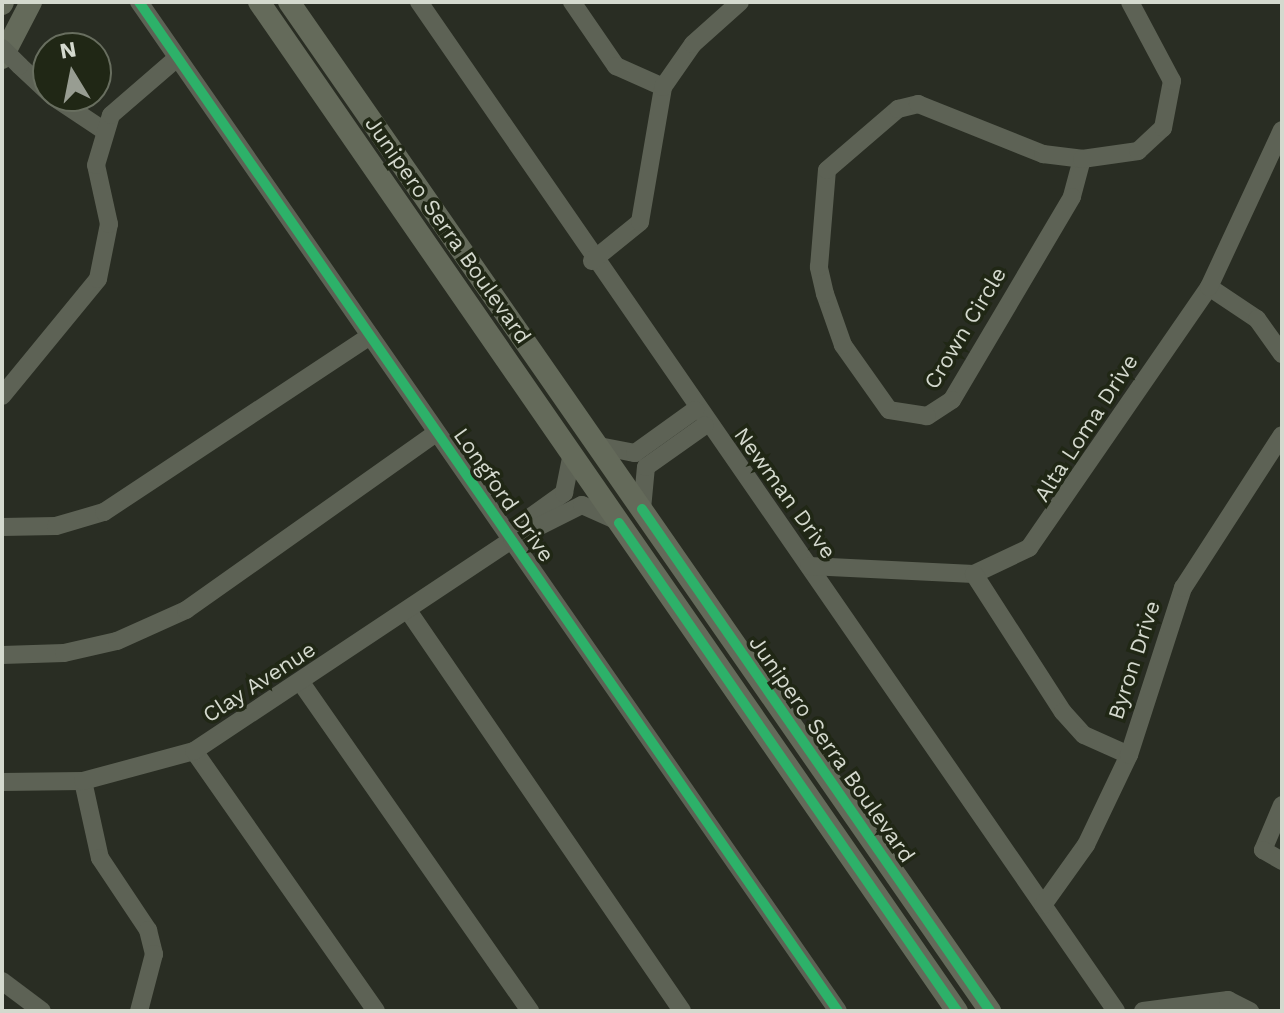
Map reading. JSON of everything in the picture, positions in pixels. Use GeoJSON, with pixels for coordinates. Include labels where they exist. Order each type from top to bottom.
{"type":"FeatureCollection","features":[{"type":"Feature","properties":{"kind":"main road"},"geometry":{"type":"LineString","coordinates":[[11,62],[31,2]]}},
{"type":"Feature","properties":{"kind":"main road","name":"Junipero Serra Boulevard"},"geometry":{"type":"LineString","coordinates":[[259,2],[572,450],[619,523],[957,1011]]}},
{"type":"Feature","properties":{"kind":"main road","name":"Junipero Serra Boulevard"},"geometry":{"type":"LineString","coordinates":[[289,2],[990,1011]]}},
{"type":"Feature","properties":{"kind":"street","name":"Longford Drive"},"geometry":{"type":"LineString","coordinates":[[139,2],[435,434],[512,540],[838,1011]]}},
{"type":"Feature","properties":{"kind":"street","name":"Newman Drive"},"geometry":{"type":"LineString","coordinates":[[419,2],[700,418],[809,566],[1116,1011]]}},
{"type":"Feature","properties":{"kind":"street"},"geometry":{"type":"LineString","coordinates":[[572,2],[616,66],[663,87]]}},
{"type":"Feature","properties":{"kind":"street"},"geometry":{"type":"LineString","coordinates":[[592,261],[640,222],[663,87],[693,44],[740,2]]}},
{"type":"Feature","properties":{"kind":"street","name":"Crown Circle"},"geometry":{"type":"LineString","coordinates":[[1082,159],[1072,197],[952,400],[927,416],[889,410],[843,345],[819,267],[821,189],[843,149],[898,109],[918,104],[1043,154],[1082,159],[1138,151],[1163,128],[1171,103],[1164,55],[1130,2]]}},
{"type":"Feature","properties":{"kind":"street"},"geometry":{"type":"LineString","coordinates":[[2,48],[11,62],[32,79]]}},
{"type":"Feature","properties":{"kind":"street"},"geometry":{"type":"LineString","coordinates":[[2,396],[98,279],[109,224],[96,165],[103,130],[120,102],[177,58]]}},
{"type":"Feature","properties":{"kind":"street"},"geometry":{"type":"LineString","coordinates":[[76,112],[103,130]]}},
{"type":"Feature","properties":{"kind":"street","name":"Alta Loma Drive"},"geometry":{"type":"LineString","coordinates":[[809,566],[974,574],[1029,548],[1053,522],[1209,287],[1282,130]]}},
{"type":"Feature","properties":{"kind":"street"},"geometry":{"type":"LineString","coordinates":[[1209,287],[1257,319],[1282,354]]}},
{"type":"Feature","properties":{"kind":"street"},"geometry":{"type":"LineString","coordinates":[[2,527],[56,526],[104,512],[370,336]]}},
{"type":"Feature","properties":{"kind":"street"},"geometry":{"type":"LineString","coordinates":[[599,446],[635,453],[700,418]]}},
{"type":"Feature","properties":{"kind":"street"},"geometry":{"type":"LineString","coordinates":[[642,509],[646,467],[700,418]]}},
{"type":"Feature","properties":{"kind":"street"},"geometry":{"type":"LineString","coordinates":[[2,655],[64,653],[117,641],[186,610],[435,434]]}},
{"type":"Feature","properties":{"kind":"street","name":"Byron Drive"},"geometry":{"type":"LineString","coordinates":[[1043,905],[1086,845],[1129,755],[1183,588],[1282,435]]}},
{"type":"Feature","properties":{"kind":"street","name":"Clay Avenue"},"geometry":{"type":"LineString","coordinates":[[512,540],[518,526],[564,493],[572,450]]}},
{"type":"Feature","properties":{"kind":"street","name":"Clay Avenue"},"geometry":{"type":"LineString","coordinates":[[2,782],[83,781],[194,751],[302,684],[512,540],[582,505],[619,523]]}},
{"type":"Feature","properties":{"kind":"street"},"geometry":{"type":"LineString","coordinates":[[974,574],[1063,712],[1084,735],[1129,755]]}},
{"type":"Feature","properties":{"kind":"street"},"geometry":{"type":"LineString","coordinates":[[409,612],[682,1011]]}},
{"type":"Feature","properties":{"kind":"street"},"geometry":{"type":"LineString","coordinates":[[302,684],[530,1011]]}},
{"type":"Feature","properties":{"kind":"street"},"geometry":{"type":"LineString","coordinates":[[194,751],[376,1011]]}},
{"type":"Feature","properties":{"kind":"street"},"geometry":{"type":"LineString","coordinates":[[83,781],[100,858],[148,930],[154,954],[139,1011]]}},
{"type":"Feature","properties":{"kind":"street"},"geometry":{"type":"LineString","coordinates":[[1282,805],[1263,850],[1282,861]]}},
{"type":"Feature","properties":{"kind":"street"},"geometry":{"type":"LineString","coordinates":[[2,981],[42,1011]]}},
{"type":"Feature","properties":{"kind":"street"},"geometry":{"type":"LineString","coordinates":[[1143,1011],[1228,1000],[1250,1011]]}},
{"type":"Feature","properties":{"kind":"cycle path"},"geometry":{"type":"LineString","coordinates":[[139,2],[838,1011]]}},
{"type":"Feature","properties":{"kind":"cycle path"},"geometry":{"type":"LineString","coordinates":[[642,509],[990,1011]]}},
{"type":"Feature","properties":{"kind":"cycle path"},"geometry":{"type":"LineString","coordinates":[[619,523],[957,1011]]}}]}
